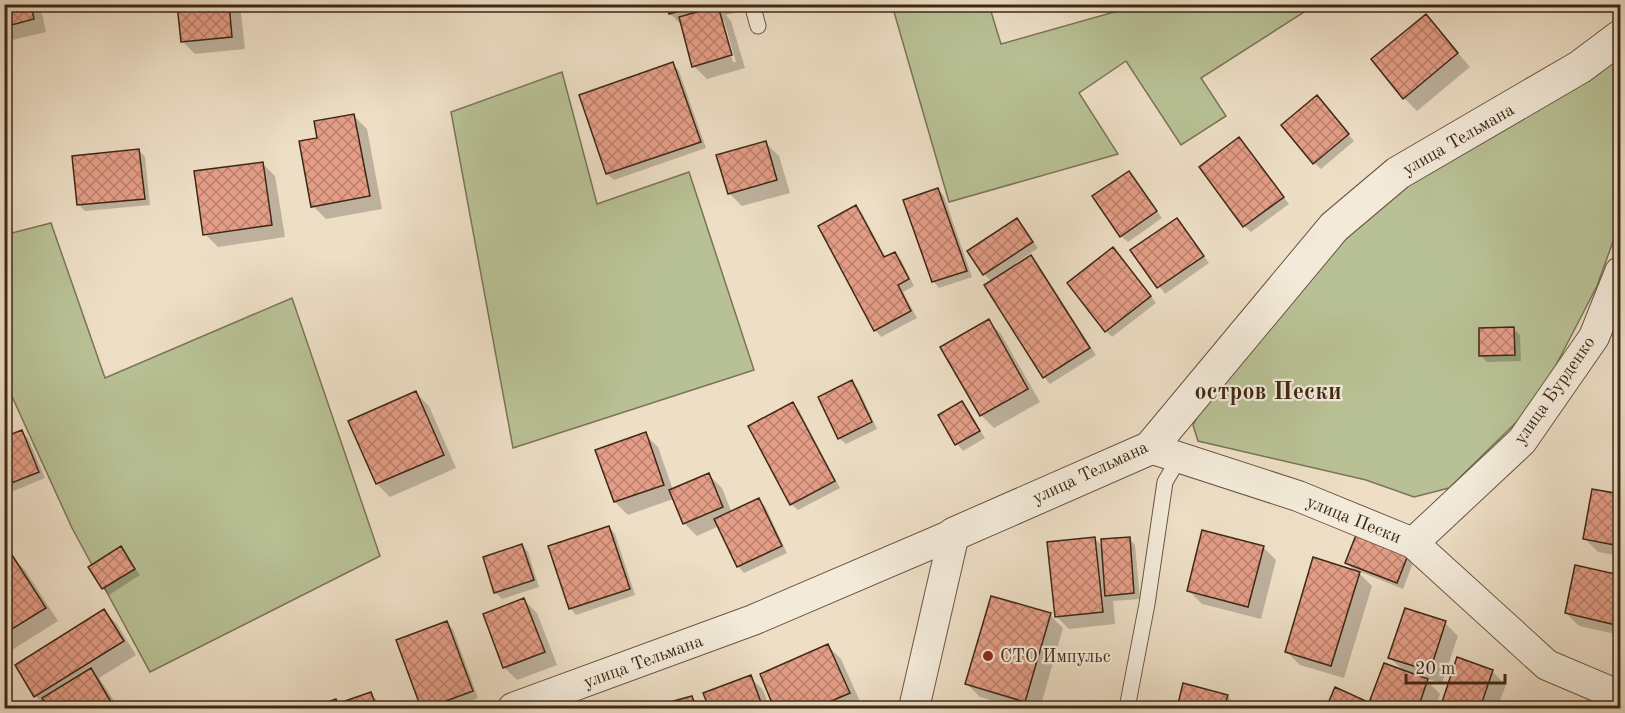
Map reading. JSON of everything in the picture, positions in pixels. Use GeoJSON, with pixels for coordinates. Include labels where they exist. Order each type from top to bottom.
{"type":"FeatureCollection","features":[{"type":"Feature","properties":{"kind":"street","name":"улица Тельмана"},"geometry":{"type":"LineString","coordinates":[[513,708],[753,620],[954,534],[1164,453],[1334,227],[1398,173],[1580,67],[1620,37]]}},
{"type":"Feature","properties":{"kind":"street","name":"улица Бурденко"},"geometry":{"type":"LineString","coordinates":[[1413,543],[1522,441],[1594,337],[1620,272]]}},
{"type":"Feature","properties":{"kind":"street","name":"улица Пески"},"geometry":{"type":"LineString","coordinates":[[1164,453],[1298,496],[1413,543],[1547,665],[1620,696]]}},
{"type":"Feature","properties":{"kind":"street"},"geometry":{"type":"LineString","coordinates":[[914,708],[954,534]]}},
{"type":"Feature","properties":{"kind":"lane"},"geometry":{"type":"LineString","coordinates":[[752,4],[758,26]]}},
{"type":"Feature","properties":{"kind":"lane"},"geometry":{"type":"LineString","coordinates":[[1128,708],[1147,604],[1165,482],[1164,453]]}},
{"type":"Feature","properties":{"kind":"green space"},"geometry":{"type":"Polygon","coordinates":[[[892,5],[989,5],[1001,44],[1139,5],[1315,5],[1201,78],[1226,116],[1181,145],[1126,61],[1079,93],[1118,154],[949,202],[892,5]]]}},
{"type":"Feature","properties":{"kind":"green space"},"geometry":{"type":"Polygon","coordinates":[[[1620,54],[1620,222],[1597,286],[1531,408],[1449,488],[1414,497],[1366,480],[1198,441],[1193,425],[1203,407],[1342,234],[1409,179],[1620,54]]]}},
{"type":"Feature","properties":{"kind":"green space"},"geometry":{"type":"Polygon","coordinates":[[[562,72],[597,204],[689,172],[754,370],[513,448],[451,112],[562,72]]]}},
{"type":"Feature","properties":{"kind":"green space"},"geometry":{"type":"Polygon","coordinates":[[[51,223],[105,378],[292,298],[380,556],[150,672],[72,528],[5,381],[4,235],[51,223]]]}},
{"type":"Feature","properties":{"kind":"building"},"geometry":{"type":"Polygon","coordinates":[[[4,4],[31,4],[34,19],[4,27],[4,4]]]}},
{"type":"Feature","properties":{"kind":"building"},"geometry":{"type":"Polygon","coordinates":[[[177,4],[229,4],[232,37],[181,42],[177,4]]]}},
{"type":"Feature","properties":{"kind":"building"},"geometry":{"type":"Polygon","coordinates":[[[666,4],[706,4],[669,14],[666,4]]]}},
{"type":"Feature","properties":{"kind":"building"},"geometry":{"type":"Polygon","coordinates":[[[718,6],[732,55],[692,67],[679,17],[718,6]]]}},
{"type":"Feature","properties":{"kind":"building"},"geometry":{"type":"Polygon","coordinates":[[[1426,14],[1458,53],[1403,99],[1371,59],[1426,14]]]}},
{"type":"Feature","properties":{"kind":"building"},"geometry":{"type":"Polygon","coordinates":[[[673,62],[701,142],[606,174],[579,95],[673,62]]]}},
{"type":"Feature","properties":{"kind":"building"},"geometry":{"type":"Polygon","coordinates":[[[1317,95],[1349,134],[1313,164],[1281,125],[1317,95]]]}},
{"type":"Feature","properties":{"kind":"building"},"geometry":{"type":"Polygon","coordinates":[[[354,114],[370,196],[311,207],[299,141],[317,138],[314,121],[354,114]]]}},
{"type":"Feature","properties":{"kind":"building"},"geometry":{"type":"Polygon","coordinates":[[[1239,137],[1284,197],[1243,227],[1199,167],[1239,137]]]}},
{"type":"Feature","properties":{"kind":"building"},"geometry":{"type":"Polygon","coordinates":[[[766,141],[777,180],[728,194],[716,155],[766,141]]]}},
{"type":"Feature","properties":{"kind":"building"},"geometry":{"type":"Polygon","coordinates":[[[139,149],[145,199],[77,205],[72,156],[139,149]]]}},
{"type":"Feature","properties":{"kind":"building"},"geometry":{"type":"Polygon","coordinates":[[[263,162],[272,225],[203,235],[194,171],[263,162]]]}},
{"type":"Feature","properties":{"kind":"building"},"geometry":{"type":"Polygon","coordinates":[[[1129,171],[1157,211],[1120,237],[1092,196],[1129,171]]]}},
{"type":"Feature","properties":{"kind":"building"},"geometry":{"type":"Polygon","coordinates":[[[938,188],[967,271],[932,282],[903,200],[938,188]]]}},
{"type":"Feature","properties":{"kind":"building"},"geometry":{"type":"Polygon","coordinates":[[[856,205],[884,257],[895,252],[909,279],[898,285],[911,311],[874,331],[818,226],[856,205]]]}},
{"type":"Feature","properties":{"kind":"building"},"geometry":{"type":"Polygon","coordinates":[[[1017,218],[1033,242],[983,275],[967,251],[1017,218]]]}},
{"type":"Feature","properties":{"kind":"building"},"geometry":{"type":"Polygon","coordinates":[[[1177,218],[1204,256],[1157,288],[1130,250],[1177,218]]]}},
{"type":"Feature","properties":{"kind":"building"},"geometry":{"type":"Polygon","coordinates":[[[1113,247],[1151,296],[1105,332],[1067,283],[1113,247]]]}},
{"type":"Feature","properties":{"kind":"building"},"geometry":{"type":"Polygon","coordinates":[[[1031,255],[1090,348],[1043,378],[984,285],[1031,255]]]}},
{"type":"Feature","properties":{"kind":"building"},"geometry":{"type":"Polygon","coordinates":[[[989,319],[1028,389],[980,416],[940,347],[989,319]]]}},
{"type":"Feature","properties":{"kind":"building"},"geometry":{"type":"Polygon","coordinates":[[[1514,327],[1515,355],[1479,356],[1479,328],[1514,327]]]}},
{"type":"Feature","properties":{"kind":"building"},"geometry":{"type":"Polygon","coordinates":[[[852,380],[872,422],[838,439],[818,397],[852,380]]]}},
{"type":"Feature","properties":{"kind":"building"},"geometry":{"type":"Polygon","coordinates":[[[416,391],[444,455],[376,484],[348,421],[416,391]]]}},
{"type":"Feature","properties":{"kind":"building"},"geometry":{"type":"Polygon","coordinates":[[[962,401],[980,431],[955,445],[938,415],[962,401]]]}},
{"type":"Feature","properties":{"kind":"building"},"geometry":{"type":"Polygon","coordinates":[[[793,402],[835,481],[790,505],[748,426],[793,402]]]}},
{"type":"Feature","properties":{"kind":"building"},"geometry":{"type":"Polygon","coordinates":[[[22,430],[39,472],[4,486],[4,437],[22,430]]]}},
{"type":"Feature","properties":{"kind":"building"},"geometry":{"type":"Polygon","coordinates":[[[646,432],[664,485],[614,502],[595,450],[646,432]]]}},
{"type":"Feature","properties":{"kind":"building"},"geometry":{"type":"Polygon","coordinates":[[[709,473],[723,507],[683,524],[669,490],[709,473]]]}},
{"type":"Feature","properties":{"kind":"building"},"geometry":{"type":"Polygon","coordinates":[[[1592,489],[1620,494],[1620,546],[1583,539],[1592,489]]]}},
{"type":"Feature","properties":{"kind":"building"},"geometry":{"type":"Polygon","coordinates":[[[759,498],[782,546],[737,567],[714,519],[759,498]]]}},
{"type":"Feature","properties":{"kind":"building"},"geometry":{"type":"Polygon","coordinates":[[[609,526],[630,589],[569,609],[548,546],[609,526]]]}},
{"type":"Feature","properties":{"kind":"building"},"geometry":{"type":"Polygon","coordinates":[[[1202,530],[1264,546],[1248,607],[1187,591],[1202,530]]]}},
{"type":"Feature","properties":{"kind":"building"},"geometry":{"type":"Polygon","coordinates":[[[1356,535],[1408,555],[1397,583],[1345,563],[1356,535]]]}},
{"type":"Feature","properties":{"kind":"building"},"geometry":{"type":"Polygon","coordinates":[[[1095,537],[1103,612],[1055,617],[1047,542],[1095,537]]]}},
{"type":"Feature","properties":{"kind":"building"},"geometry":{"type":"Polygon","coordinates":[[[1130,537],[1134,593],[1105,596],[1101,539],[1130,537]]]}},
{"type":"Feature","properties":{"kind":"building"},"geometry":{"type":"Polygon","coordinates":[[[522,544],[534,580],[494,593],[483,557],[522,544]]]}},
{"type":"Feature","properties":{"kind":"building"},"geometry":{"type":"Polygon","coordinates":[[[121,546],[135,569],[102,589],[88,567],[121,546]]]}},
{"type":"Feature","properties":{"kind":"building"},"geometry":{"type":"Polygon","coordinates":[[[12,555],[46,608],[4,634],[4,560],[12,555]]]}},
{"type":"Feature","properties":{"kind":"building"},"geometry":{"type":"Polygon","coordinates":[[[1313,557],[1360,572],[1331,666],[1285,652],[1313,557]]]}},
{"type":"Feature","properties":{"kind":"building"},"geometry":{"type":"Polygon","coordinates":[[[1575,565],[1620,575],[1620,626],[1565,613],[1575,565]]]}},
{"type":"Feature","properties":{"kind":"building"},"geometry":{"type":"Polygon","coordinates":[[[991,596],[1051,613],[1025,702],[965,684],[991,596]]]}},
{"type":"Feature","properties":{"kind":"building"},"geometry":{"type":"Polygon","coordinates":[[[524,598],[545,652],[503,668],[483,614],[524,598]]]}},
{"type":"Feature","properties":{"kind":"building"},"geometry":{"type":"Polygon","coordinates":[[[1405,608],[1446,621],[1430,671],[1388,658],[1405,608]]]}},
{"type":"Feature","properties":{"kind":"building"},"geometry":{"type":"Polygon","coordinates":[[[104,609],[124,641],[34,697],[15,665],[104,609]]]}},
{"type":"Feature","properties":{"kind":"building"},"geometry":{"type":"Polygon","coordinates":[[[447,621],[473,691],[427,708],[421,708],[396,640],[447,621]]]}},
{"type":"Feature","properties":{"kind":"building"},"geometry":{"type":"Polygon","coordinates":[[[828,644],[850,693],[815,708],[774,708],[760,674],[828,644]]]}},
{"type":"Feature","properties":{"kind":"building"},"geometry":{"type":"Polygon","coordinates":[[[1457,657],[1493,670],[1480,708],[1440,708],[1457,657]]]}},
{"type":"Feature","properties":{"kind":"building"},"geometry":{"type":"Polygon","coordinates":[[[1384,663],[1428,679],[1418,708],[1367,708],[1384,663]]]}},
{"type":"Feature","properties":{"kind":"building"},"geometry":{"type":"Polygon","coordinates":[[[91,668],[114,707],[48,708],[42,698],[91,668]]]}},
{"type":"Feature","properties":{"kind":"building"},"geometry":{"type":"Polygon","coordinates":[[[751,675],[763,708],[709,708],[703,693],[751,675]]]}},
{"type":"Feature","properties":{"kind":"building"},"geometry":{"type":"Polygon","coordinates":[[[1183,683],[1228,695],[1224,708],[1177,708],[1183,683]]]}},
{"type":"Feature","properties":{"kind":"building"},"geometry":{"type":"Polygon","coordinates":[[[1335,687],[1368,702],[1364,708],[1326,708],[1335,687]]]}},
{"type":"Feature","properties":{"kind":"building"},"geometry":{"type":"Polygon","coordinates":[[[371,692],[377,708],[348,708],[345,701],[371,692]]]}},
{"type":"Feature","properties":{"kind":"building"},"geometry":{"type":"Polygon","coordinates":[[[692,696],[696,708],[648,708],[692,696]]]}},
{"type":"Feature","properties":{"kind":"building"},"geometry":{"type":"Polygon","coordinates":[[[336,699],[340,708],[312,708],[336,699]]]}},
{"type":"Feature","properties":{"kind":"place","name":"СТО Импульс"},"geometry":{"type":"Point","coordinates":[988,656]}},
{"type":"Feature","properties":{"kind":"district","name":"остров Пески"},"geometry":{"type":"Point","coordinates":[1268,391]}}]}
